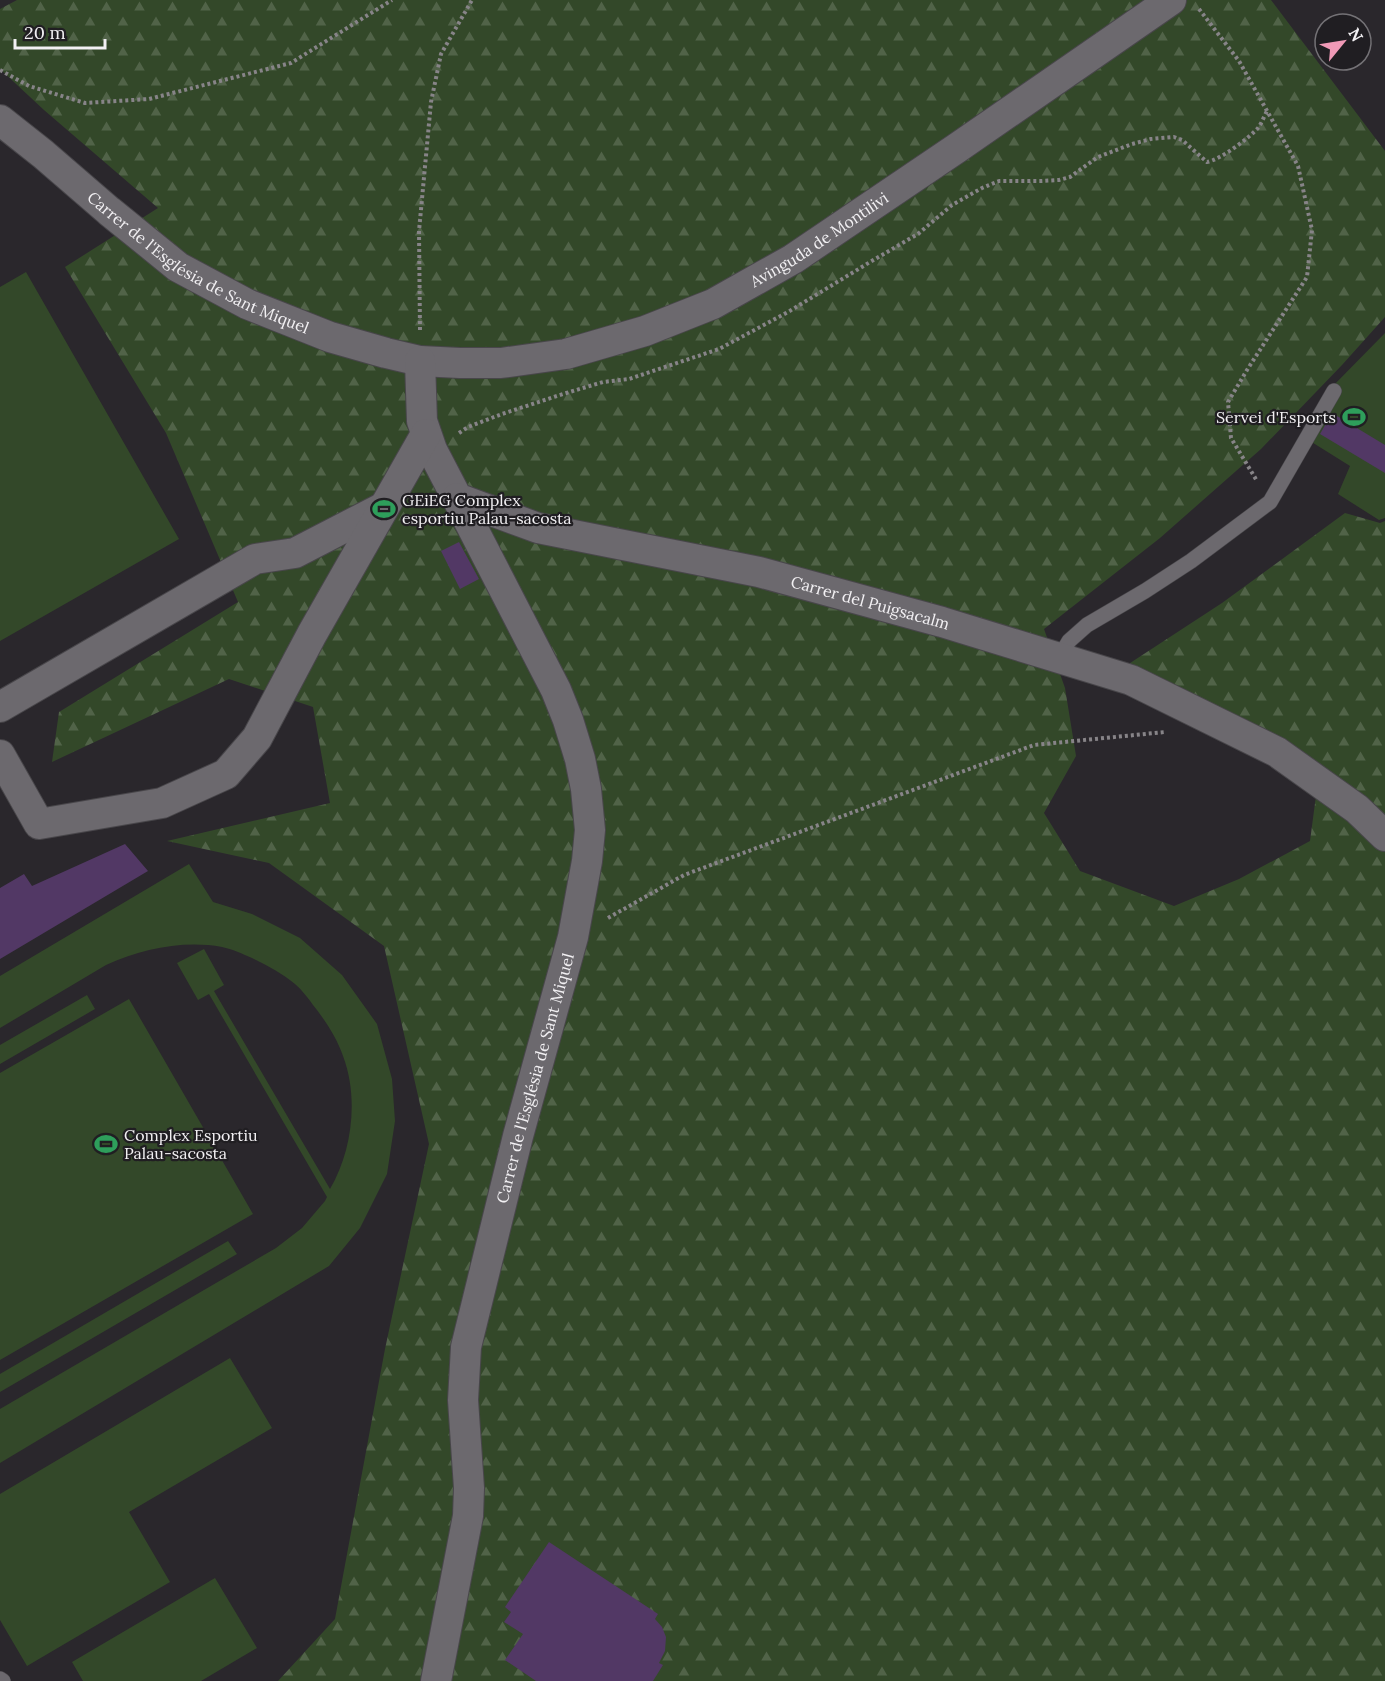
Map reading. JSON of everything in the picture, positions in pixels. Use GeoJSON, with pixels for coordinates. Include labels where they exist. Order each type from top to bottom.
{"type":"FeatureCollection","features":[{"type":"Feature","properties":{"kind":"street","name":"Avinguda de Montilivi"},"geometry":{"type":"LineString","coordinates":[[420,361],[501,363],[566,354],[645,331],[712,304],[793,259],[957,148],[1183,2]]}},
{"type":"Feature","properties":{"kind":"street","name":"Carrer de l'Església de Sant Miquel"},"geometry":{"type":"LineString","coordinates":[[0,120],[178,267],[247,304],[330,338],[420,361]]}},
{"type":"Feature","properties":{"kind":"street"},"geometry":{"type":"LineString","coordinates":[[420,361],[422,420],[429,442],[457,498]]}},
{"type":"Feature","properties":{"kind":"street"},"geometry":{"type":"LineString","coordinates":[[0,755],[39,824],[162,803],[226,774],[257,738],[312,634],[384,507],[429,442]]}},
{"type":"Feature","properties":{"kind":"street","name":"Carrer de l'Església de Sant Miquel"},"geometry":{"type":"LineString","coordinates":[[436,1681],[468,1516],[469,1488],[463,1400],[466,1347],[518,1136],[573,937],[587,861],[590,830],[580,759],[556,690],[457,498]]}},
{"type":"Feature","properties":{"kind":"street","name":"Carrer del Puigsacalm"},"geometry":{"type":"LineString","coordinates":[[457,498],[538,528],[759,572],[942,622],[1131,680],[1277,752],[1358,809],[1385,836]]}},
{"type":"Feature","properties":{"kind":"street"},"geometry":{"type":"LineString","coordinates":[[0,707],[255,559],[295,553],[384,507]]}},
{"type":"Feature","properties":{"kind":"lane"},"geometry":{"type":"LineString","coordinates":[[1059,658],[1069,641],[1087,625],[1191,561],[1270,502],[1334,391]]}},
{"type":"Feature","properties":{"kind":"path"},"geometry":{"type":"LineString","coordinates":[[0,70],[29,86],[85,103],[149,99],[291,63],[392,0]]}},
{"type":"Feature","properties":{"kind":"path"},"geometry":{"type":"LineString","coordinates":[[420,361],[419,231],[431,102],[441,54],[472,0]]}},
{"type":"Feature","properties":{"kind":"path"},"geometry":{"type":"LineString","coordinates":[[1183,2],[1239,61],[1298,165],[1312,230],[1307,277],[1228,402],[1231,438],[1270,502]]}},
{"type":"Feature","properties":{"kind":"path"},"geometry":{"type":"LineString","coordinates":[[429,442],[502,414],[603,382],[629,379],[719,350],[788,312],[918,234],[952,206],[982,188],[999,181],[1041,182],[1070,177],[1098,157],[1151,139],[1174,137],[1182,140],[1207,162],[1215,161],[1254,132],[1267,111]]}},
{"type":"Feature","properties":{"kind":"path"},"geometry":{"type":"LineString","coordinates":[[573,937],[684,875],[1034,745],[1169,732]]}},
{"type":"Feature","properties":{"kind":"green space"},"geometry":{"type":"Polygon","coordinates":[[[17,0],[1271,0],[1313,56],[1313,72],[1325,72],[1385,151],[1385,317],[1261,449],[1160,538],[1044,629],[1065,688],[1076,756],[1044,813],[1080,871],[1174,906],[1239,879],[1310,841],[1319,773],[1124,667],[1222,603],[1345,513],[1380,523],[1385,521],[1385,1681],[278,1681],[335,1619],[385,1349],[429,1144],[384,946],[269,863],[167,841],[330,803],[313,707],[229,679],[52,762],[59,712],[238,602],[166,433],[65,267],[158,208],[0,69],[0,9],[17,0]]]}},
{"type":"Feature","properties":{"kind":"green space"},"geometry":{"type":"Polygon","coordinates":[[[26,272],[179,539],[0,641],[0,287],[26,272]]]}},
{"type":"Feature","properties":{"kind":"green space","name":"Servei d'Esports"},"geometry":{"type":"Polygon","coordinates":[[[1385,333],[1385,518],[1379,520],[1338,494],[1350,466],[1310,441],[1331,388],[1385,333]]]}},
{"type":"Feature","properties":{"kind":"green space"},"geometry":{"type":"Polygon","coordinates":[[[189,864],[213,902],[252,914],[300,938],[342,975],[377,1024],[392,1079],[395,1121],[387,1174],[360,1228],[329,1266],[0,1463],[0,1409],[276,1248],[302,1228],[327,1197],[209,994],[198,1000],[177,963],[204,949],[224,985],[214,991],[330,1189],[344,1159],[351,1124],[351,1089],[343,1056],[330,1029],[298,986],[275,970],[237,952],[207,945],[178,945],[134,954],[106,965],[0,1028],[0,976],[189,864]]]}},
{"type":"Feature","properties":{"kind":"green space"},"geometry":{"type":"Polygon","coordinates":[[[87,995],[95,1009],[0,1064],[0,1045],[87,995]]]}},
{"type":"Feature","properties":{"kind":"green space","name":"Complex Esportiu Palau-sacosta"},"geometry":{"type":"Polygon","coordinates":[[[129,999],[253,1214],[0,1360],[0,1073],[129,999]]]}},
{"type":"Feature","properties":{"kind":"green space"},"geometry":{"type":"Polygon","coordinates":[[[228,1241],[237,1254],[0,1392],[0,1374],[228,1241]]]}},
{"type":"Feature","properties":{"kind":"green space"},"geometry":{"type":"Polygon","coordinates":[[[230,1358],[272,1428],[129,1512],[170,1582],[27,1666],[0,1620],[0,1494],[230,1358]]]}},
{"type":"Feature","properties":{"kind":"green space"},"geometry":{"type":"Polygon","coordinates":[[[215,1578],[257,1648],[201,1681],[83,1681],[72,1662],[215,1578]]]}},
{"type":"Feature","properties":{"kind":"building"},"geometry":{"type":"Polygon","coordinates":[[[1332,413],[1385,445],[1385,473],[1320,434],[1332,413]]]}},
{"type":"Feature","properties":{"kind":"building"},"geometry":{"type":"Polygon","coordinates":[[[459,542],[479,579],[460,589],[441,551],[459,542]]]}},
{"type":"Feature","properties":{"kind":"building"},"geometry":{"type":"Polygon","coordinates":[[[125,844],[148,871],[0,959],[0,888],[24,874],[32,886],[125,844]]]}},
{"type":"Feature","properties":{"kind":"building"},"geometry":{"type":"Polygon","coordinates":[[[549,1542],[658,1614],[655,1619],[662,1627],[666,1637],[665,1651],[659,1663],[663,1665],[653,1681],[536,1681],[505,1660],[523,1634],[504,1622],[511,1612],[505,1607],[549,1542]]]}},
{"type":"Feature","properties":{"kind":"place","name":"Servei d'Esports"},"geometry":{"type":"Point","coordinates":[1354,417]}},
{"type":"Feature","properties":{"kind":"place","name":"GEiEG Complex esportiu Palau-sacosta"},"geometry":{"type":"Point","coordinates":[384,509]}},
{"type":"Feature","properties":{"kind":"place","name":"Complex Esportiu Palau-sacosta"},"geometry":{"type":"Point","coordinates":[106,1144]}}]}
